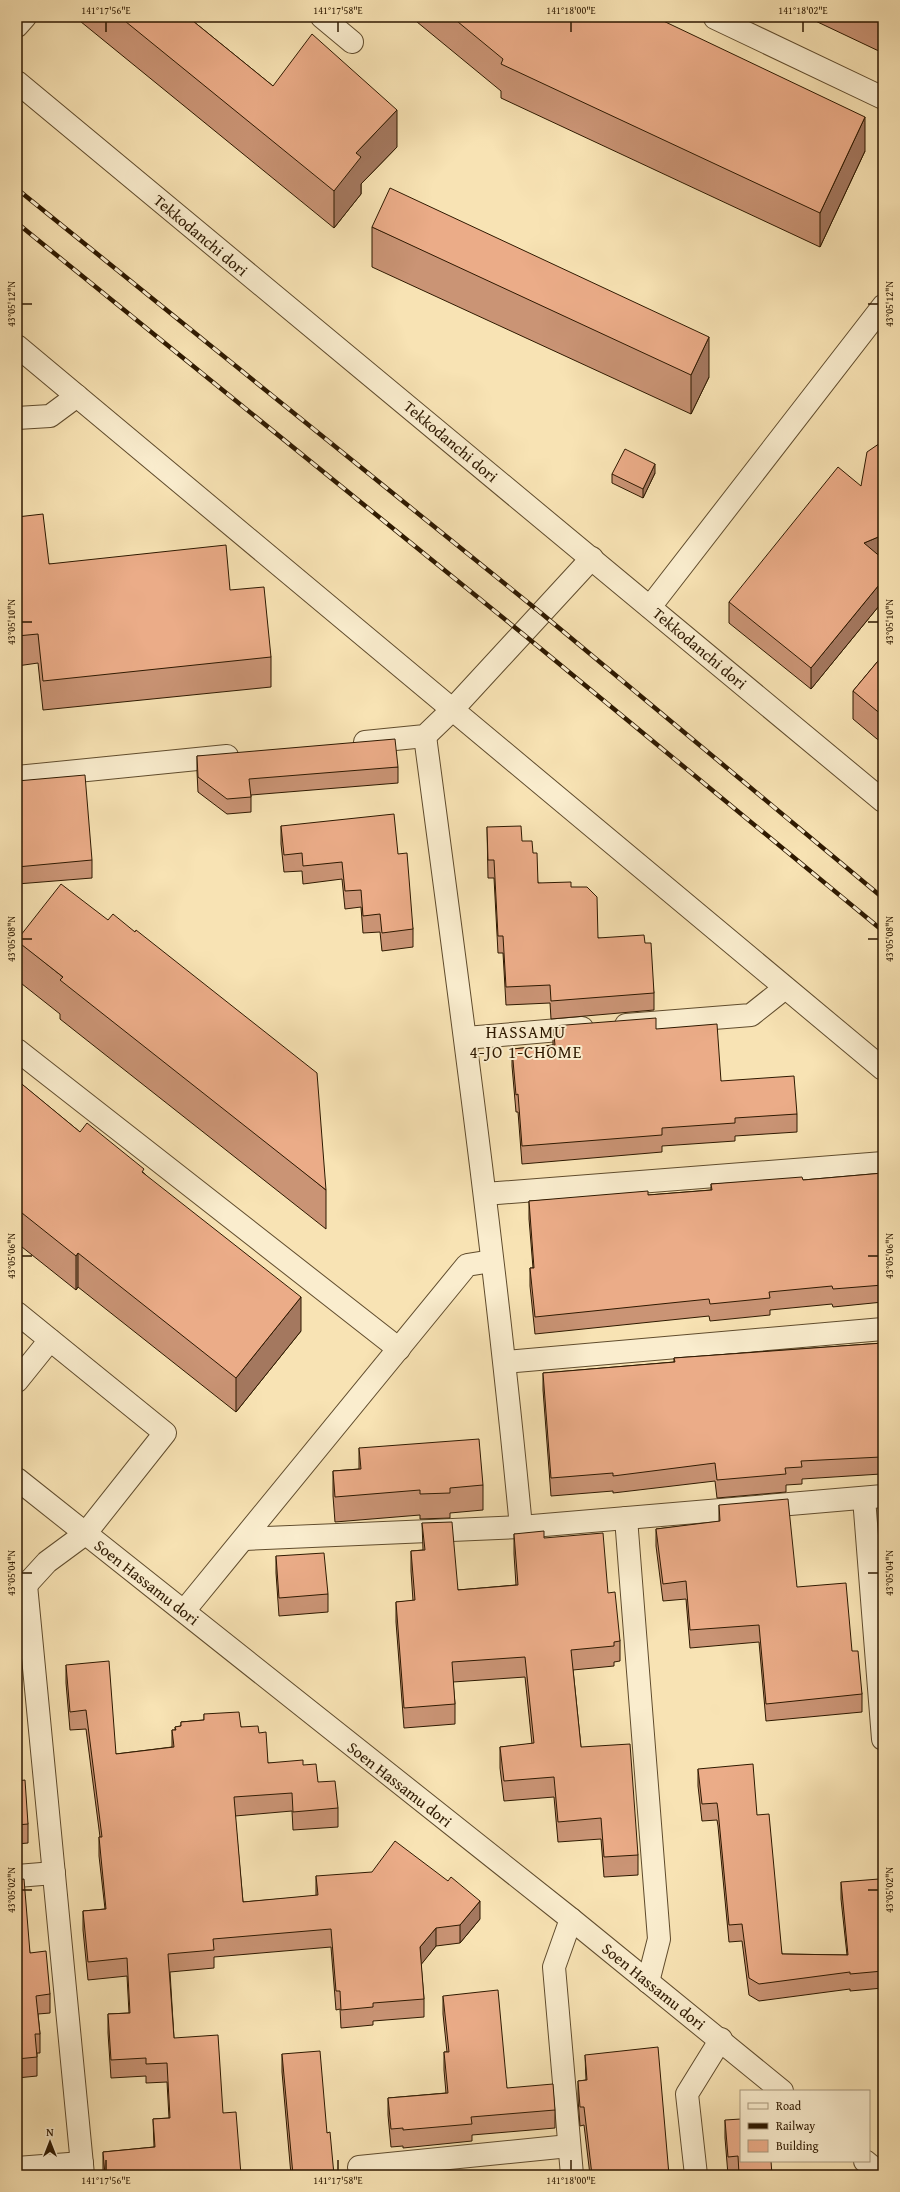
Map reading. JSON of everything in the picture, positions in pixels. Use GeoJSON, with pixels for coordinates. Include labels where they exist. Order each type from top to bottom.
{"type":"FeatureCollection","features":[{"type":"Feature","properties":{"kind":"street"},"geometry":{"type":"LineString","coordinates":[[17,26],[24,17]]}},
{"type":"Feature","properties":{"kind":"street"},"geometry":{"type":"LineString","coordinates":[[322,17],[352,42]]}},
{"type":"Feature","properties":{"kind":"street"},"geometry":{"type":"LineString","coordinates":[[715,18],[883,98]]}},
{"type":"Feature","properties":{"kind":"street","name":"Tekkodanchi dori"},"geometry":{"type":"LineString","coordinates":[[17,82],[592,558],[883,802]]}},
{"type":"Feature","properties":{"kind":"street"},"geometry":{"type":"LineString","coordinates":[[650,607],[883,306]]}},
{"type":"Feature","properties":{"kind":"street"},"geometry":{"type":"LineString","coordinates":[[17,346],[883,1069]]}},
{"type":"Feature","properties":{"kind":"street"},"geometry":{"type":"LineString","coordinates":[[17,418],[50,416],[77,396]]}},
{"type":"Feature","properties":{"kind":"street"},"geometry":{"type":"LineString","coordinates":[[346,744],[425,736],[452,710],[592,558]]}},
{"type":"Feature","properties":{"kind":"street"},"geometry":{"type":"LineString","coordinates":[[425,736],[466,1038],[485,1194],[505,1362],[521,1527]]}},
{"type":"Feature","properties":{"kind":"street"},"geometry":{"type":"LineString","coordinates":[[17,777],[244,754]]}},
{"type":"Feature","properties":{"kind":"street"},"geometry":{"type":"LineString","coordinates":[[466,1038],[751,1015],[785,988]]}},
{"type":"Feature","properties":{"kind":"street"},"geometry":{"type":"LineString","coordinates":[[17,1050],[399,1349]]}},
{"type":"Feature","properties":{"kind":"street"},"geometry":{"type":"LineString","coordinates":[[485,1194],[883,1163]]}},
{"type":"Feature","properties":{"kind":"street"},"geometry":{"type":"LineString","coordinates":[[184,1611],[245,1539],[467,1265],[492,1261]]}},
{"type":"Feature","properties":{"kind":"street"},"geometry":{"type":"LineString","coordinates":[[17,1313],[165,1433],[85,1534],[47,1562],[21,1586],[54,1873],[82,2169],[17,2168]]}},
{"type":"Feature","properties":{"kind":"street"},"geometry":{"type":"LineString","coordinates":[[505,1362],[883,1328]]}},
{"type":"Feature","properties":{"kind":"street"},"geometry":{"type":"LineString","coordinates":[[17,1381],[50,1340]]}},
{"type":"Feature","properties":{"kind":"street","name":"Soen Hassamu dori"},"geometry":{"type":"LineString","coordinates":[[17,1479],[721,2039],[781,2090]]}},
{"type":"Feature","properties":{"kind":"street"},"geometry":{"type":"LineString","coordinates":[[245,1539],[521,1527],[873,1497],[883,1739]]}},
{"type":"Feature","properties":{"kind":"street"},"geometry":{"type":"LineString","coordinates":[[626,1518],[659,1940],[648,1982]]}},
{"type":"Feature","properties":{"kind":"street"},"geometry":{"type":"LineString","coordinates":[[17,1876],[54,1873]]}},
{"type":"Feature","properties":{"kind":"street"},"geometry":{"type":"LineString","coordinates":[[571,1920],[554,1967],[572,2175]]}},
{"type":"Feature","properties":{"kind":"street"},"geometry":{"type":"LineString","coordinates":[[696,2175],[687,2094],[721,2039]]}},
{"type":"Feature","properties":{"kind":"street"},"geometry":{"type":"LineString","coordinates":[[359,2167],[569,2146]]}},
{"type":"Feature","properties":{"kind":"street"},"geometry":{"type":"LineString","coordinates":[[866,2162],[882,2175]]}},
{"type":"Feature","properties":{"kind":"building"},"geometry":{"type":"Polygon","coordinates":[[[120,17],[188,17],[273,86],[312,34],[397,110],[356,153],[361,157],[334,191],[120,17]]]}},
{"type":"Feature","properties":{"kind":"building"},"geometry":{"type":"Polygon","coordinates":[[[452,17],[655,17],[865,117],[820,213],[501,64],[503,59],[452,17]]]}},
{"type":"Feature","properties":{"kind":"building"},"geometry":{"type":"Polygon","coordinates":[[[390,188],[709,337],[691,375],[372,227],[390,188]]]}},
{"type":"Feature","properties":{"kind":"building"},"geometry":{"type":"Polygon","coordinates":[[[883,441],[883,535],[864,543],[883,559],[883,580],[811,668],[729,602],[838,467],[861,486],[867,452],[883,441]]]}},
{"type":"Feature","properties":{"kind":"building"},"geometry":{"type":"Polygon","coordinates":[[[625,449],[655,464],[643,489],[612,474],[625,449]]]}},
{"type":"Feature","properties":{"kind":"building"},"geometry":{"type":"Polygon","coordinates":[[[43,514],[49,564],[226,545],[230,590],[264,587],[271,657],[43,681],[38,634],[17,636],[17,517],[43,514]]]}},
{"type":"Feature","properties":{"kind":"building"},"geometry":{"type":"Polygon","coordinates":[[[883,655],[883,716],[853,691],[883,655]]]}},
{"type":"Feature","properties":{"kind":"building"},"geometry":{"type":"Polygon","coordinates":[[[395,739],[398,767],[249,779],[251,797],[227,799],[198,777],[197,756],[395,739]]]}},
{"type":"Feature","properties":{"kind":"building"},"geometry":{"type":"Polygon","coordinates":[[[85,775],[92,860],[17,867],[17,781],[85,775]]]}},
{"type":"Feature","properties":{"kind":"building"},"geometry":{"type":"Polygon","coordinates":[[[394,814],[398,854],[407,853],[413,929],[382,933],[380,914],[363,916],[361,890],[345,891],[342,862],[303,866],[302,853],[284,855],[281,826],[394,814]]]}},
{"type":"Feature","properties":{"kind":"building"},"geometry":{"type":"Polygon","coordinates":[[[521,826],[522,841],[532,841],[533,853],[537,853],[538,883],[571,882],[571,887],[587,887],[597,897],[598,938],[644,935],[645,943],[651,943],[654,993],[551,1001],[550,985],[506,987],[503,936],[498,936],[494,860],[488,860],[487,827],[521,826]]]}},
{"type":"Feature","properties":{"kind":"building"},"geometry":{"type":"Polygon","coordinates":[[[61,884],[108,920],[113,914],[135,932],[136,930],[317,1073],[326,1190],[60,980],[63,977],[17,941],[61,884]]]}},
{"type":"Feature","properties":{"kind":"building"},"geometry":{"type":"Polygon","coordinates":[[[656,1018],[656,1029],[717,1024],[721,1081],[794,1076],[797,1114],[735,1118],[735,1123],[662,1128],[662,1135],[522,1146],[518,1094],[516,1095],[512,1049],[555,1045],[553,1026],[656,1018]]]}},
{"type":"Feature","properties":{"kind":"building"},"geometry":{"type":"Polygon","coordinates":[[[17,1080],[80,1132],[87,1123],[144,1169],[142,1172],[301,1297],[236,1378],[78,1253],[76,1256],[17,1209],[17,1080]]]}},
{"type":"Feature","properties":{"kind":"building"},"geometry":{"type":"Polygon","coordinates":[[[883,1173],[883,1285],[833,1289],[832,1286],[769,1292],[770,1298],[710,1304],[709,1299],[535,1317],[530,1268],[534,1268],[529,1201],[648,1191],[648,1195],[712,1190],[711,1184],[802,1177],[803,1180],[883,1173]]]}},
{"type":"Feature","properties":{"kind":"building"},"geometry":{"type":"Polygon","coordinates":[[[883,1343],[883,1450],[881,1451],[881,1457],[801,1461],[802,1467],[785,1468],[786,1474],[717,1480],[715,1463],[613,1476],[613,1473],[551,1478],[543,1373],[675,1362],[674,1358],[883,1343]]]}},
{"type":"Feature","properties":{"kind":"building"},"geometry":{"type":"Polygon","coordinates":[[[479,1439],[483,1485],[450,1488],[450,1493],[420,1494],[420,1490],[335,1497],[333,1471],[361,1469],[359,1448],[479,1439]]]}},
{"type":"Feature","properties":{"kind":"building"},"geometry":{"type":"Polygon","coordinates":[[[788,1499],[797,1587],[846,1583],[852,1651],[858,1651],[862,1694],[766,1704],[759,1625],[690,1630],[686,1581],[663,1584],[656,1529],[720,1521],[719,1505],[788,1499]]]}},
{"type":"Feature","properties":{"kind":"building"},"geometry":{"type":"Polygon","coordinates":[[[452,1522],[458,1590],[518,1585],[514,1534],[544,1531],[544,1538],[603,1533],[608,1593],[615,1592],[620,1641],[614,1642],[614,1646],[571,1650],[581,1747],[630,1744],[638,1855],[604,1857],[601,1818],[558,1822],[554,1777],[504,1781],[500,1747],[534,1743],[525,1657],[452,1662],[455,1704],[404,1708],[396,1602],[415,1600],[411,1551],[425,1550],[422,1523],[452,1522]]]}},
{"type":"Feature","properties":{"kind":"building"},"geometry":{"type":"Polygon","coordinates":[[[324,1553],[328,1594],[279,1598],[276,1556],[324,1553]]]}},
{"type":"Feature","properties":{"kind":"building"},"geometry":{"type":"Polygon","coordinates":[[[109,1661],[116,1754],[174,1747],[172,1730],[176,1730],[175,1727],[181,1726],[181,1722],[204,1720],[204,1714],[239,1712],[241,1727],[258,1726],[259,1733],[266,1732],[268,1763],[303,1760],[303,1765],[316,1764],[318,1782],[335,1781],[338,1808],[293,1812],[292,1793],[234,1797],[243,1902],[318,1895],[316,1876],[372,1872],[395,1841],[448,1881],[451,1877],[480,1901],[460,1925],[436,1928],[420,1947],[424,1999],[373,2003],[373,2007],[341,2010],[340,1991],[336,1991],[331,1929],[213,1939],[214,1950],[168,1954],[174,2038],[218,2035],[223,2113],[236,2112],[241,2175],[105,2175],[103,2152],[155,2147],[153,2119],[170,2118],[167,2063],[146,2064],[146,2058],[111,2060],[108,2014],[130,2013],[127,1958],[88,1962],[83,1911],[106,1909],[99,1837],[102,1837],[86,1710],[70,1712],[66,1665],[109,1661]]]}},
{"type":"Feature","properties":{"kind":"building"},"geometry":{"type":"Polygon","coordinates":[[[753,1764],[757,1815],[769,1814],[782,1954],[848,1955],[841,1882],[879,1879],[883,1921],[883,1971],[850,1974],[850,1972],[759,1984],[749,1978],[742,1924],[729,1925],[717,1803],[702,1804],[698,1769],[753,1764]]]}},
{"type":"Feature","properties":{"kind":"building"},"geometry":{"type":"Polygon","coordinates":[[[25,1780],[28,1824],[17,1825],[17,1781],[25,1780]]]}},
{"type":"Feature","properties":{"kind":"building"},"geometry":{"type":"Polygon","coordinates":[[[24,1879],[30,1953],[46,1951],[50,1994],[36,1996],[40,2034],[35,2034],[37,2057],[17,2059],[17,1880],[24,1879]]]}},
{"type":"Feature","properties":{"kind":"building"},"geometry":{"type":"Polygon","coordinates":[[[498,1990],[507,2088],[553,2084],[555,2110],[471,2117],[472,2124],[403,2130],[403,2128],[391,2129],[388,2098],[448,2093],[444,2052],[449,2052],[443,1996],[498,1990]]]}},
{"type":"Feature","properties":{"kind":"building"},"geometry":{"type":"Polygon","coordinates":[[[658,2047],[669,2175],[592,2175],[584,2107],[580,2107],[578,2081],[587,2080],[585,2055],[658,2047]]]}},
{"type":"Feature","properties":{"kind":"building"},"geometry":{"type":"Polygon","coordinates":[[[320,2051],[327,2133],[330,2132],[334,2175],[293,2175],[282,2054],[320,2051]]]}},
{"type":"Feature","properties":{"kind":"building"},"geometry":{"type":"Polygon","coordinates":[[[740,2119],[740,2162],[771,2162],[772,2175],[739,2174],[738,2156],[728,2157],[725,2120],[740,2119]]]}},
{"type":"Feature","properties":{"kind":"railway"},"geometry":{"type":"LineString","coordinates":[[17,189],[541,613],[883,898]]}},
{"type":"Feature","properties":{"kind":"railway"},"geometry":{"type":"LineString","coordinates":[[17,223],[523,634],[883,931]]}},
{"type":"Feature","properties":{"kind":"district","name":"HASSAMU 4-JO 1-CHOME"},"geometry":{"type":"Point","coordinates":[526,1041]}}]}
